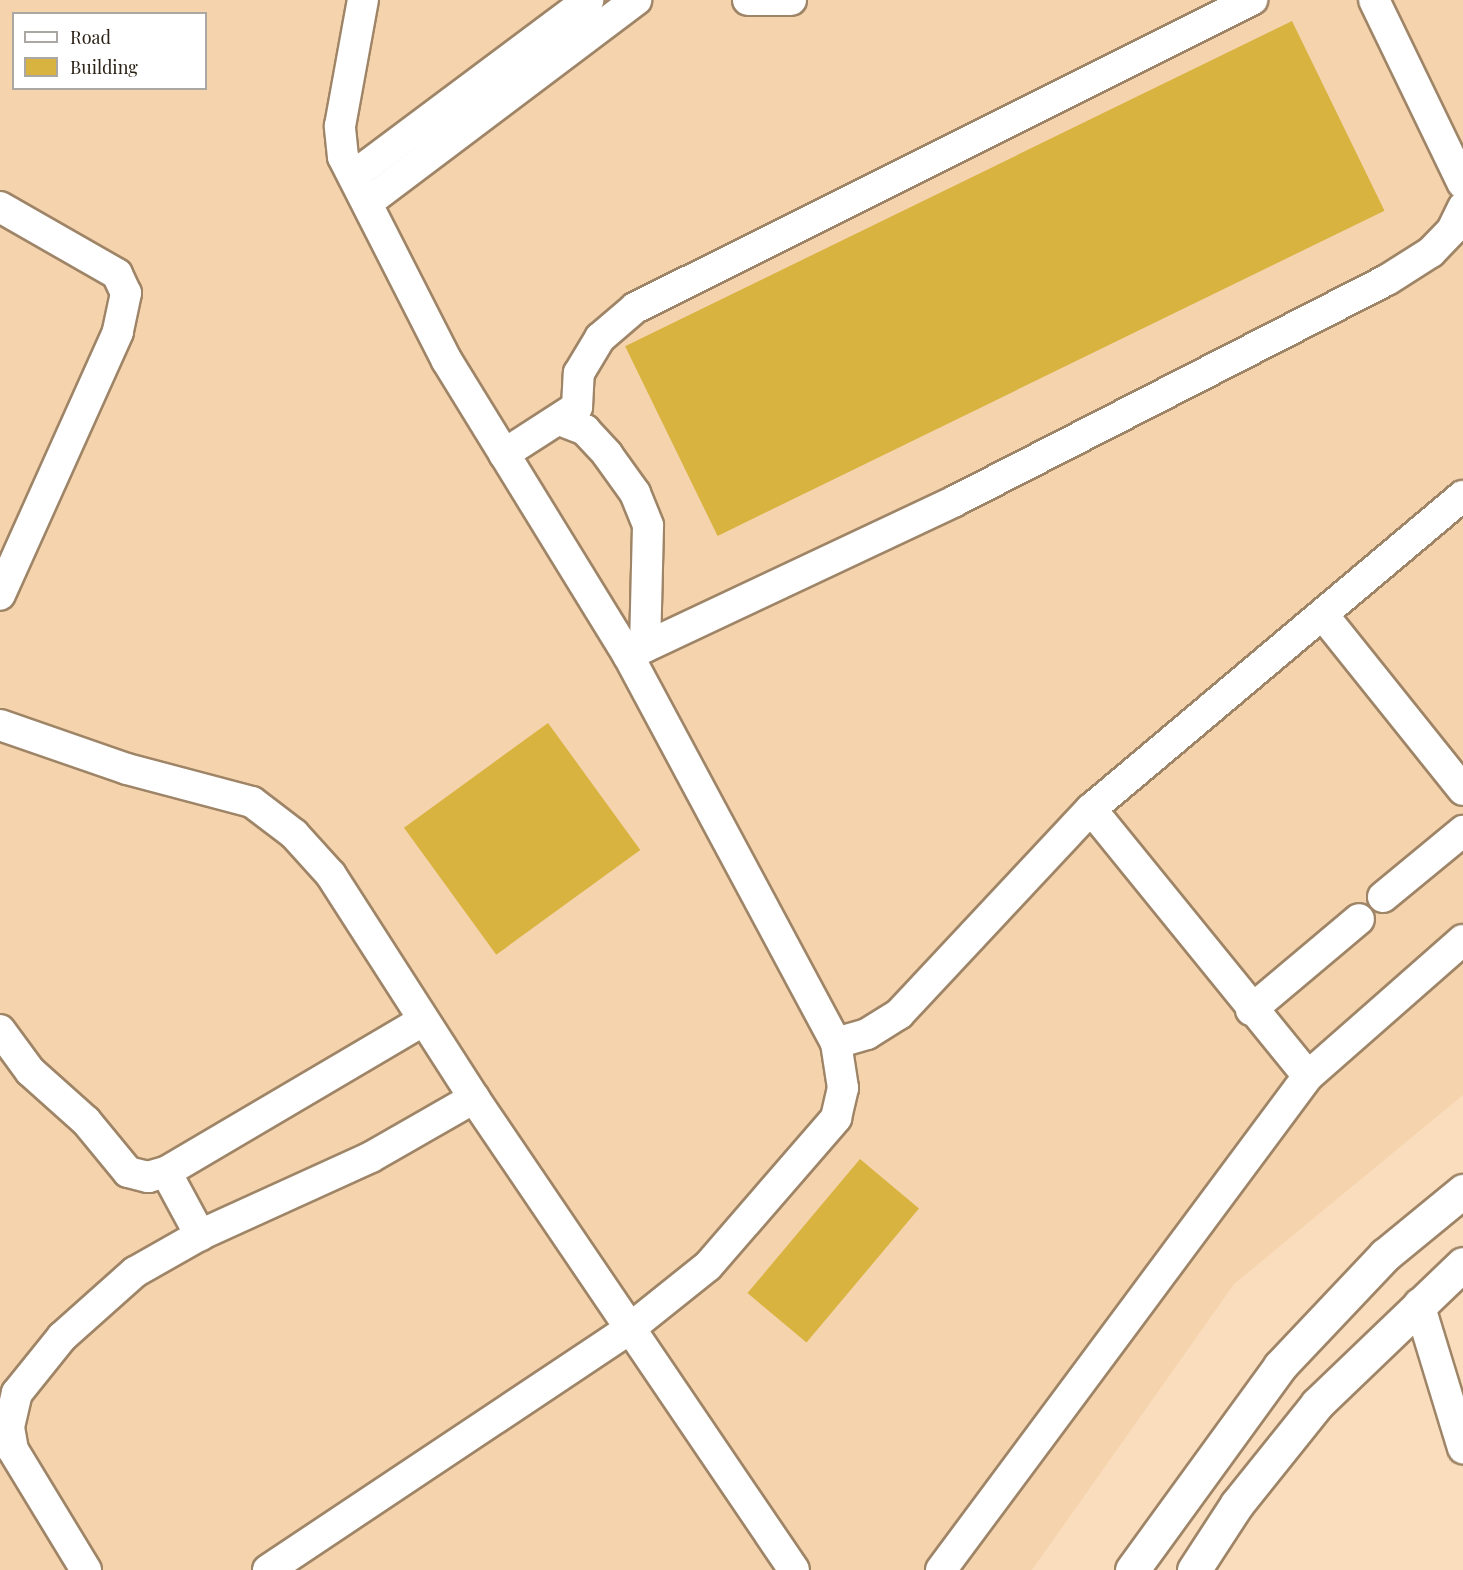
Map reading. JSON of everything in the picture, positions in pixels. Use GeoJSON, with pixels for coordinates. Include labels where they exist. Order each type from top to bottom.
{"type":"FeatureCollection","features":[{"type":"Feature","properties":{"kind":"main road"},"geometry":{"type":"LineString","coordinates":[[1132,1570],[1280,1366],[1385,1255],[1463,1191]]}},
{"type":"Feature","properties":{"kind":"main road"},"geometry":{"type":"LineString","coordinates":[[1194,1570],[1237,1504],[1317,1404],[1463,1264]]}},
{"type":"Feature","properties":{"kind":"street"},"geometry":{"type":"LineString","coordinates":[[268,1570],[628,1330],[708,1266],[836,1118],[843,1088],[836,1043],[637,651],[504,454],[447,361],[368,202],[343,157],[340,126],[363,0]]}},
{"type":"Feature","properties":{"kind":"street"},"geometry":{"type":"LineString","coordinates":[[353,176],[588,0]]}},
{"type":"Feature","properties":{"kind":"street"},"geometry":{"type":"LineString","coordinates":[[368,202],[636,0]]}},
{"type":"Feature","properties":{"kind":"street"},"geometry":{"type":"LineString","coordinates":[[748,0],[791,0]]}},
{"type":"Feature","properties":{"kind":"street"},"geometry":{"type":"LineString","coordinates":[[504,454],[562,421],[577,407],[579,373],[600,338],[635,308],[1218,8],[1252,0]]}},
{"type":"Feature","properties":{"kind":"street"},"geometry":{"type":"LineString","coordinates":[[1374,0],[1463,184]]}},
{"type":"Feature","properties":{"kind":"street"},"geometry":{"type":"LineString","coordinates":[[0,207],[117,274],[126,293],[118,332],[0,594]]}},
{"type":"Feature","properties":{"kind":"street"},"geometry":{"type":"LineString","coordinates":[[637,651],[955,501],[1387,280],[1431,252],[1452,230],[1463,207]]}},
{"type":"Feature","properties":{"kind":"street"},"geometry":{"type":"LineString","coordinates":[[562,421],[585,430],[607,454],[635,493],[648,526],[637,651]]}},
{"type":"Feature","properties":{"kind":"street"},"geometry":{"type":"LineString","coordinates":[[836,1043],[867,1034],[899,1014],[1091,809],[1463,496]]}},
{"type":"Feature","properties":{"kind":"street"},"geometry":{"type":"LineString","coordinates":[[1323,615],[1463,790]]}},
{"type":"Feature","properties":{"kind":"street"},"geometry":{"type":"LineString","coordinates":[[0,725],[128,769],[252,802],[294,834],[331,875],[474,1098],[628,1330],[794,1570]]}},
{"type":"Feature","properties":{"kind":"street"},"geometry":{"type":"LineString","coordinates":[[1091,809],[1251,1010],[1308,1076]]}},
{"type":"Feature","properties":{"kind":"street"},"geometry":{"type":"LineString","coordinates":[[1383,897],[1463,831]]}},
{"type":"Feature","properties":{"kind":"street"},"geometry":{"type":"LineString","coordinates":[[1251,1010],[1359,919]]}},
{"type":"Feature","properties":{"kind":"street"},"geometry":{"type":"LineString","coordinates":[[941,1570],[1308,1076],[1463,940]]}},
{"type":"Feature","properties":{"kind":"street"},"geometry":{"type":"LineString","coordinates":[[4,1045],[128,1172],[148,1177],[166,1172],[424,1020]]}},
{"type":"Feature","properties":{"kind":"street"},"geometry":{"type":"LineString","coordinates":[[86,1570],[13,1450],[9,1427],[14,1401],[84,1312],[135,1272],[200,1235],[371,1157],[474,1098]]}},
{"type":"Feature","properties":{"kind":"street"},"geometry":{"type":"LineString","coordinates":[[166,1172],[200,1235]]}},
{"type":"Feature","properties":{"kind":"street"},"geometry":{"type":"LineString","coordinates":[[1419,1304],[1463,1448]]}},
{"type":"Feature","properties":{"kind":"shaded area"},"geometry":{"type":"Polygon","coordinates":[[[0,0],[1463,0],[1463,1095],[1234,1284],[1032,1570],[0,1570],[0,0]]]}},
{"type":"Feature","properties":{"kind":"building"},"geometry":{"type":"Polygon","coordinates":[[[1292,21],[1384,211],[718,536],[625,346],[1292,21]]]}},
{"type":"Feature","properties":{"kind":"building"},"geometry":{"type":"Polygon","coordinates":[[[548,723],[640,850],[496,955],[404,828],[548,723]]]}},
{"type":"Feature","properties":{"kind":"building"},"geometry":{"type":"Polygon","coordinates":[[[860,1159],[919,1208],[806,1343],[748,1293],[860,1159]]]}}]}
